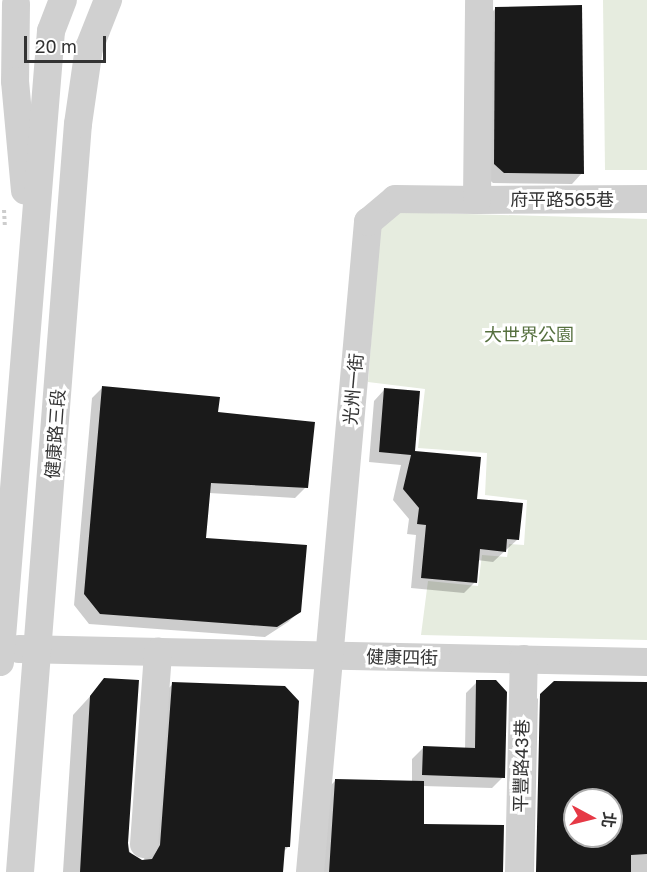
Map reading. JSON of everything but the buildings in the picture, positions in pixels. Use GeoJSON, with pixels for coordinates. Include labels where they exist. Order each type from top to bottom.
{"type":"FeatureCollection","features":[{"type":"Feature","properties":{"kind":"street","name":"健康路三段"},"geometry":{"type":"LineString","coordinates":[[0,653],[51,31],[63,0]]}},
{"type":"Feature","properties":{"kind":"street","name":"健康路三段"},"geometry":{"type":"LineString","coordinates":[[20,872],[78,124],[89,48],[108,0]]}},
{"type":"Feature","properties":{"kind":"street"},"geometry":{"type":"LineString","coordinates":[[477,200],[479,0]]}},
{"type":"Feature","properties":{"kind":"street"},"geometry":{"type":"LineString","coordinates":[[13,2],[51,31]]}},
{"type":"Feature","properties":{"kind":"street"},"geometry":{"type":"LineString","coordinates":[[13,2],[15,81],[32,274]]}},
{"type":"Feature","properties":{"kind":"street","name":"光州一街"},"geometry":{"type":"LineString","coordinates":[[310,872],[368,222],[395,199],[477,200]]}},
{"type":"Feature","properties":{"kind":"street","name":"府平路565巷"},"geometry":{"type":"LineString","coordinates":[[477,200],[647,199]]}},
{"type":"Feature","properties":{"kind":"street","name":"健康四街"},"geometry":{"type":"LineString","coordinates":[[0,653],[39,649],[647,662]]}},
{"type":"Feature","properties":{"kind":"street"},"geometry":{"type":"LineString","coordinates":[[144,844],[158,652]]}},
{"type":"Feature","properties":{"kind":"street","name":"平豐路43巷"},"geometry":{"type":"LineString","coordinates":[[519,872],[524,659]]}},
{"type":"Feature","properties":{"kind":"green space"},"geometry":{"type":"Polygon","coordinates":[[[603,0],[647,0],[647,170],[605,170],[603,0]]]}},
{"type":"Feature","properties":{"kind":"green space","name":"大世界公園"},"geometry":{"type":"Polygon","coordinates":[[[396,212],[647,219],[647,640],[421,635],[428,581],[478,586],[482,555],[507,557],[509,544],[524,545],[527,500],[485,495],[487,453],[418,448],[425,389],[368,382],[380,227],[396,212]]]}}]}
